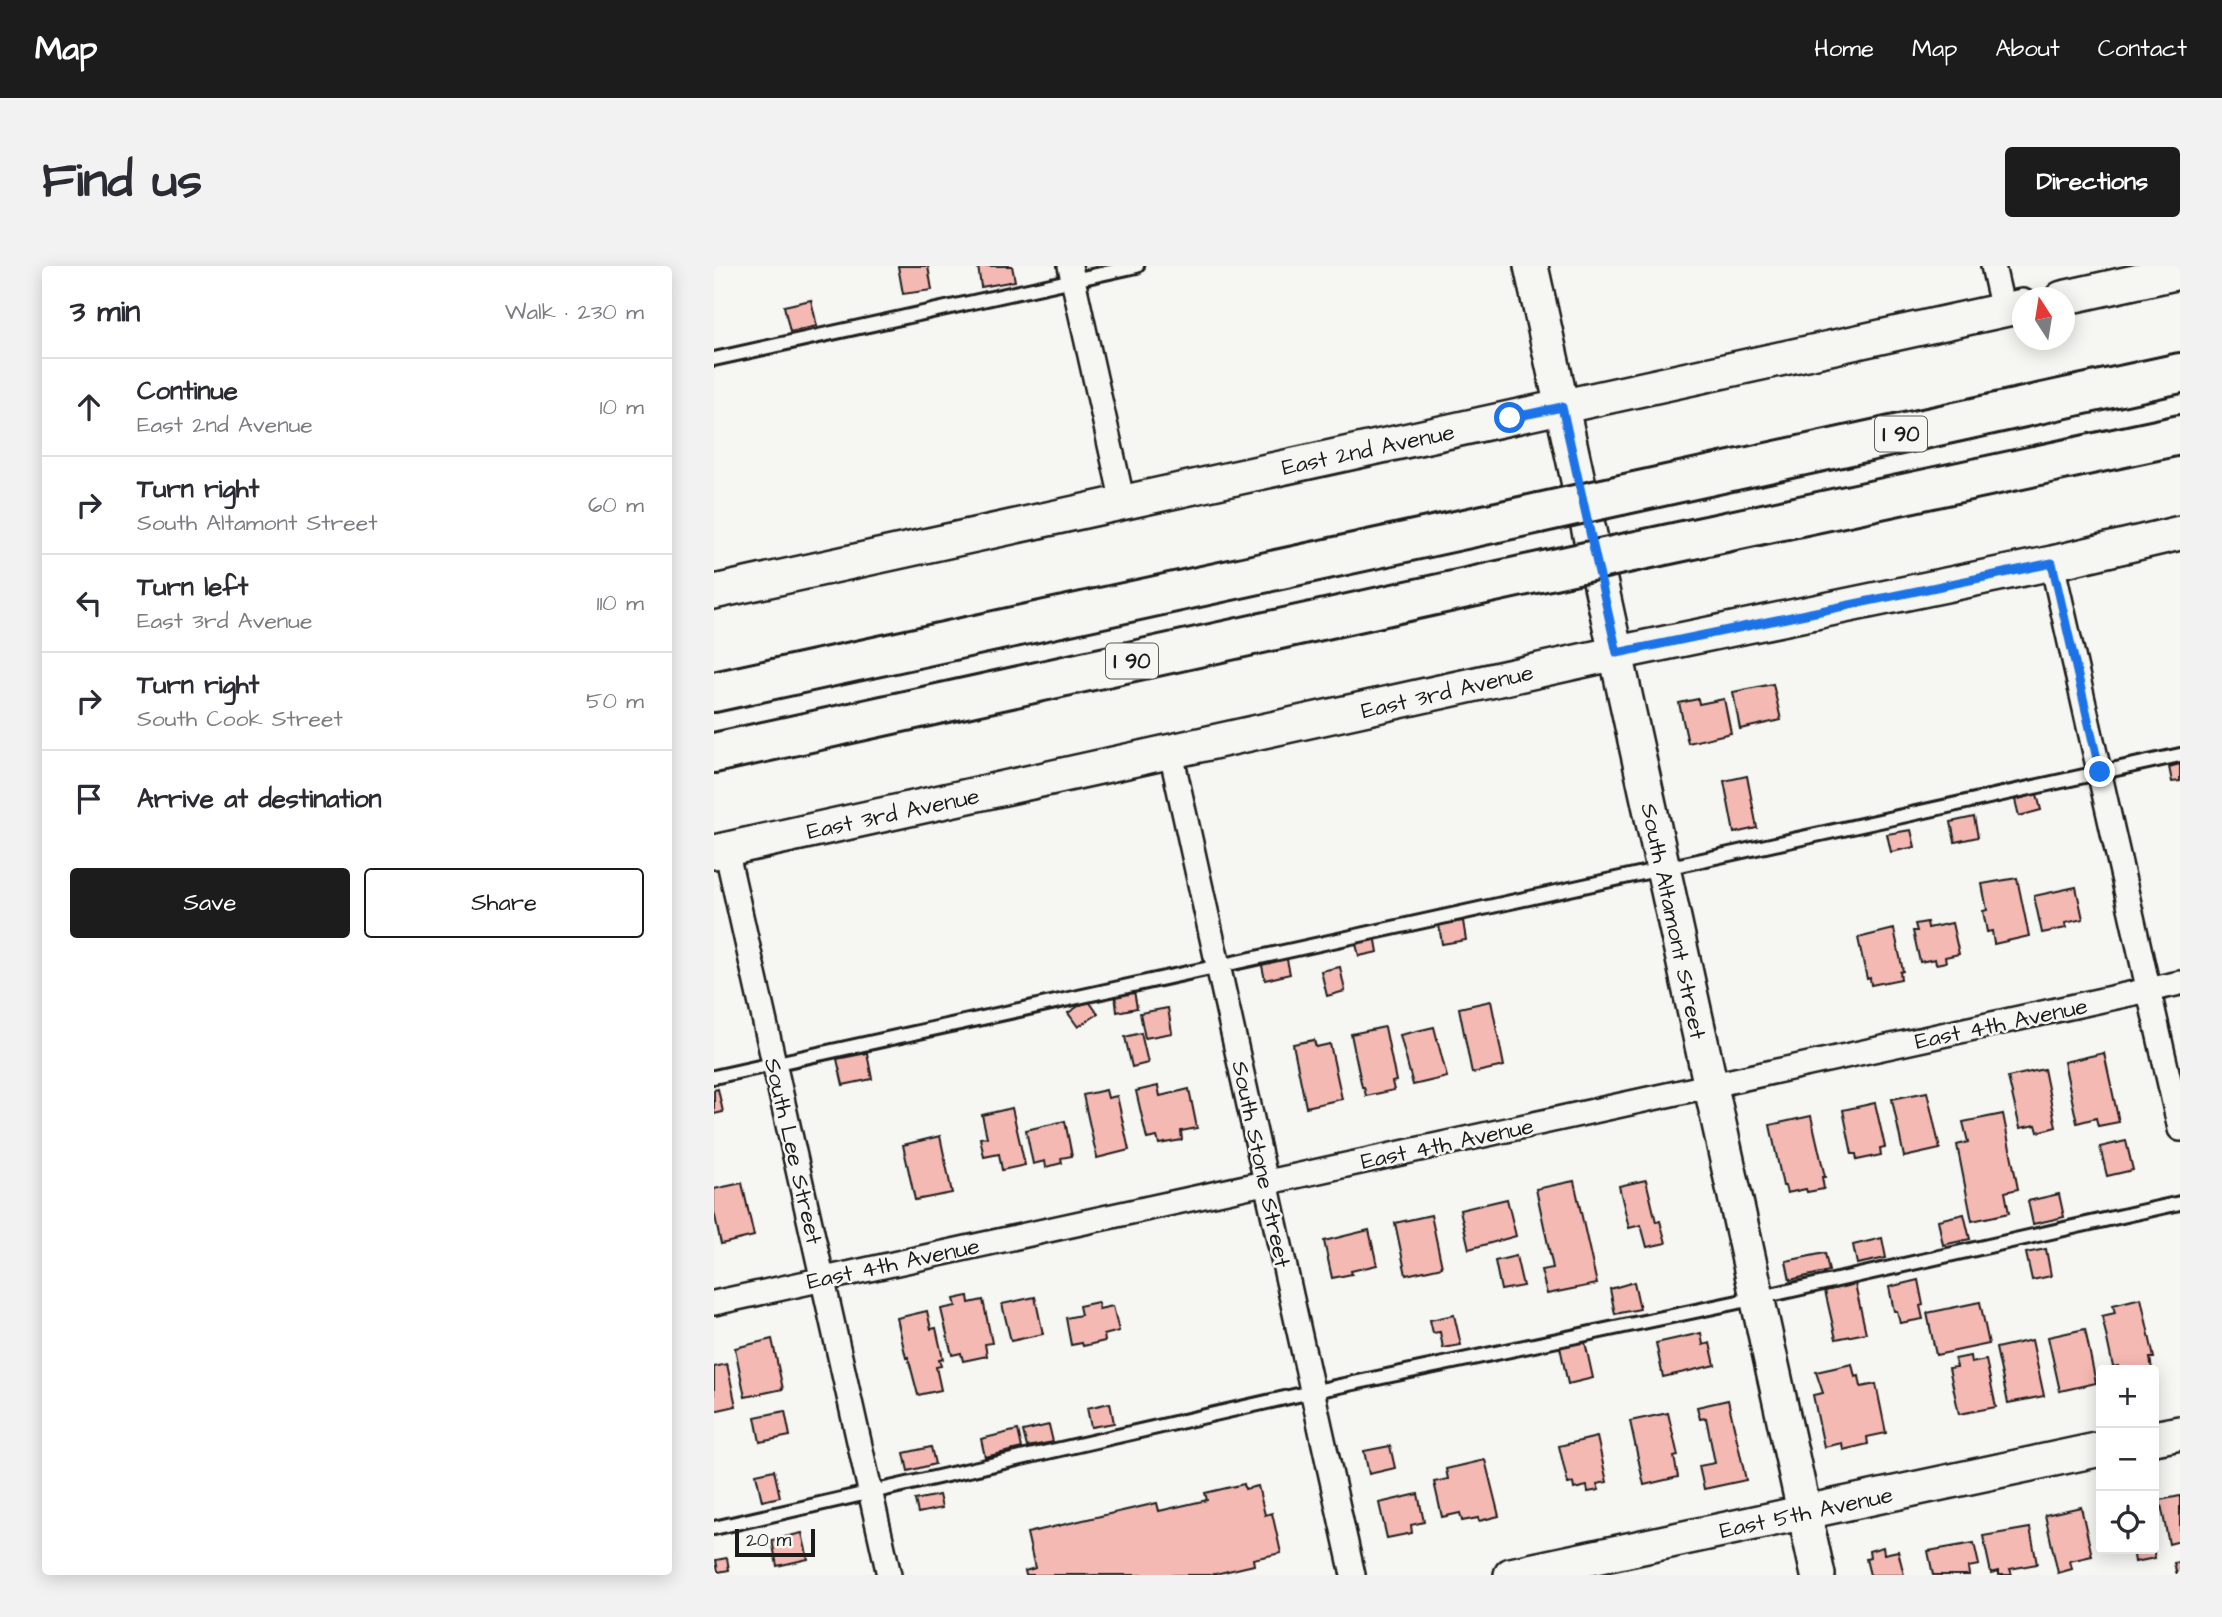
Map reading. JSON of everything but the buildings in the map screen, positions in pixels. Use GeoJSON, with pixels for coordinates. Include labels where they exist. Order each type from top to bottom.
{"type":"FeatureCollection","features":[{"type":"Feature","properties":{"kind":"highway","name":"I 90"},"geometry":{"type":"LineString","coordinates":[[714,692],[2180,373]]}},
{"type":"Feature","properties":{"kind":"highway","name":"I 90"},"geometry":{"type":"LineString","coordinates":[[714,753],[2180,435]]}},
{"type":"Feature","properties":{"kind":"street","name":"South Altamont Street"},"geometry":{"type":"LineString","coordinates":[[1531,266],[1818,1575]]}},
{"type":"Feature","properties":{"kind":"street"},"geometry":{"type":"LineString","coordinates":[[1993,266],[2012,306]]}},
{"type":"Feature","properties":{"kind":"street"},"geometry":{"type":"LineString","coordinates":[[2075,295],[2180,271]]}},
{"type":"Feature","properties":{"kind":"street"},"geometry":{"type":"LineString","coordinates":[[1072,273],[1123,503]]}},
{"type":"Feature","properties":{"kind":"street","name":"East 2nd Avenue"},"geometry":{"type":"LineString","coordinates":[[714,592],[2012,308]]}},
{"type":"Feature","properties":{"kind":"street","name":"East 3rd Avenue"},"geometry":{"type":"LineString","coordinates":[[720,851],[1617,653],[2180,534]]}},
{"type":"Feature","properties":{"kind":"street"},"geometry":{"type":"LineString","coordinates":[[2052,563],[2180,1129]]}},
{"type":"Feature","properties":{"kind":"street","name":"South Stone Street"},"geometry":{"type":"LineString","coordinates":[[1171,752],[1353,1575]]}},
{"type":"Feature","properties":{"kind":"street","name":"South Lee Street"},"geometry":{"type":"LineString","coordinates":[[720,851],[775,1064],[889,1575]]}},
{"type":"Feature","properties":{"kind":"street","name":"East 4th Avenue"},"geometry":{"type":"LineString","coordinates":[[714,1303],[2180,983]]}},
{"type":"Feature","properties":{"kind":"street"},"geometry":{"type":"LineString","coordinates":[[2159,1437],[2180,1433]]}},
{"type":"Feature","properties":{"kind":"street","name":"East 5th Avenue"},"geometry":{"type":"LineString","coordinates":[[1511,1575],[2096,1450]]}},
{"type":"Feature","properties":{"kind":"lane"},"geometry":{"type":"LineString","coordinates":[[714,359],[1072,273],[1137,266]]}},
{"type":"Feature","properties":{"kind":"lane"},"geometry":{"type":"LineString","coordinates":[[714,1077],[2180,755]]}},
{"type":"Feature","properties":{"kind":"lane"},"geometry":{"type":"LineString","coordinates":[[714,1528],[1311,1392],[1757,1298],[2180,1203]]}},
{"type":"Feature","properties":{"kind":"route"},"geometry":{"type":"LineString","coordinates":[[1510,418],[1562,407],[1617,653],[2052,563],[2100,772]]}}]}
